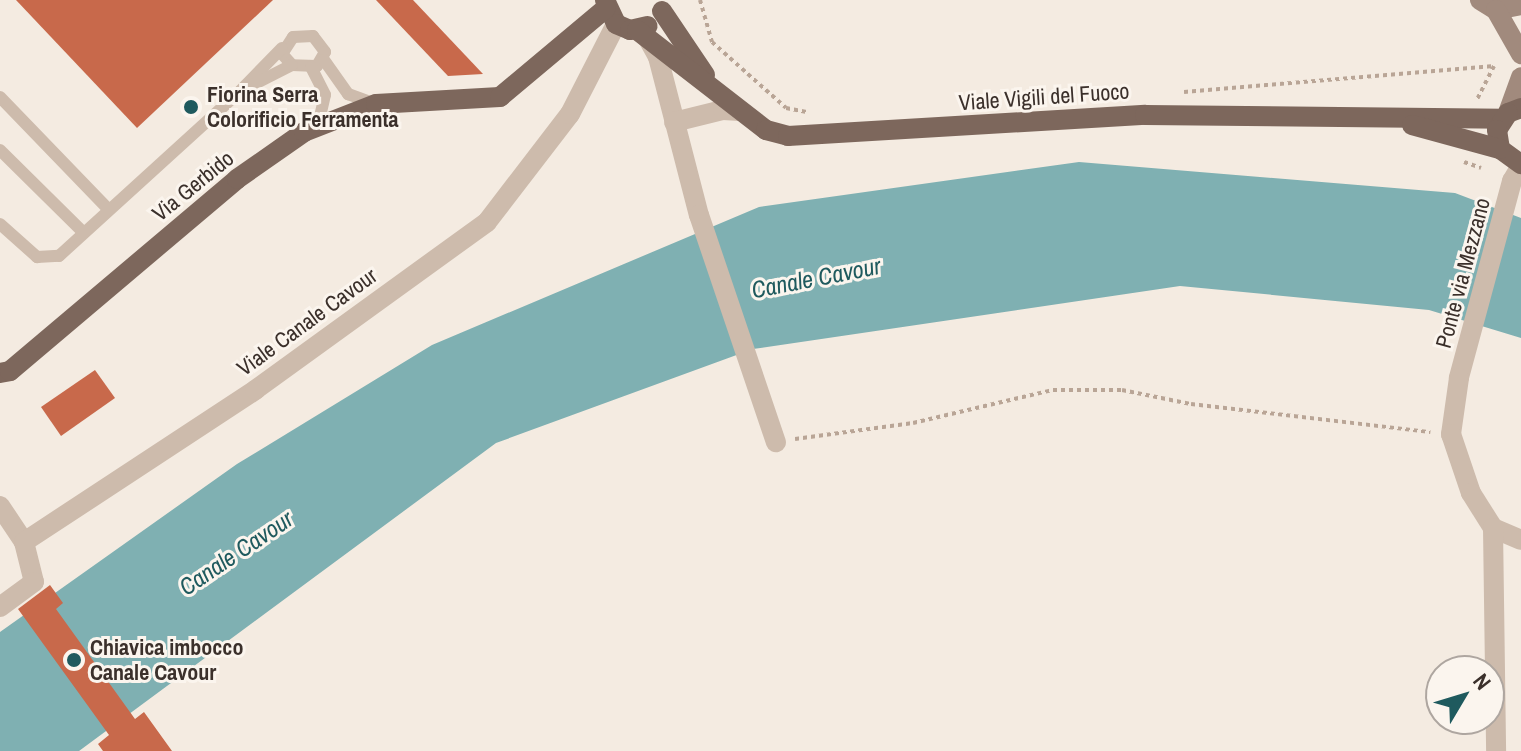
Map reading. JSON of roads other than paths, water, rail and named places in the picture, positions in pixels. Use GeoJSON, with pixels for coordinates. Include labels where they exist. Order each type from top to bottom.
{"type":"FeatureCollection","features":[{"type":"Feature","properties":{"kind":"main road"},"geometry":{"type":"LineString","coordinates":[[609,11],[642,34],[652,24],[662,5]]}},
{"type":"Feature","properties":{"kind":"main road","name":"Viale Vigili del Fuoco"},"geometry":{"type":"LineString","coordinates":[[662,5],[714,88]]}},
{"type":"Feature","properties":{"kind":"main road"},"geometry":{"type":"LineString","coordinates":[[1488,5],[1521,5]]}},
{"type":"Feature","properties":{"kind":"main road"},"geometry":{"type":"LineString","coordinates":[[1488,5],[1521,54]]}},
{"type":"Feature","properties":{"kind":"main road","name":"Via Gerbido"},"geometry":{"type":"LineString","coordinates":[[0,373],[10,371],[237,179],[318,125],[376,104],[478,103],[500,97],[609,11]]}},
{"type":"Feature","properties":{"kind":"main road","name":"Viale Vigili del Fuoco"},"geometry":{"type":"LineString","coordinates":[[642,34],[766,130],[788,136],[1145,115],[1393,120],[1511,113]]}},
{"type":"Feature","properties":{"kind":"main road"},"geometry":{"type":"LineString","coordinates":[[1513,164],[1497,130],[1511,113],[1521,77]]}},
{"type":"Feature","properties":{"kind":"main road","name":"Viale Vigili del Fuoco"},"geometry":{"type":"LineString","coordinates":[[1393,120],[1513,164]]}},
{"type":"Feature","properties":{"kind":"street","name":"Viale Canale Cavour"},"geometry":{"type":"LineString","coordinates":[[24,542],[255,390],[487,222],[570,114],[609,11]]}},
{"type":"Feature","properties":{"kind":"street"},"geometry":{"type":"LineString","coordinates":[[642,34],[658,57],[682,119],[699,215],[776,442]]}},
{"type":"Feature","properties":{"kind":"street"},"geometry":{"type":"LineString","coordinates":[[682,119],[714,88]]}},
{"type":"Feature","properties":{"kind":"street"},"geometry":{"type":"LineString","coordinates":[[682,119],[740,111]]}},
{"type":"Feature","properties":{"kind":"street","name":"Ponte via Mezzano"},"geometry":{"type":"LineString","coordinates":[[1493,528],[1471,493],[1451,434],[1459,378],[1513,164]]}},
{"type":"Feature","properties":{"kind":"street"},"geometry":{"type":"LineString","coordinates":[[0,506],[24,542],[34,582],[0,607]]}},
{"type":"Feature","properties":{"kind":"street"},"geometry":{"type":"LineString","coordinates":[[1496,751],[1493,528],[1521,540]]}},
{"type":"Feature","properties":{"kind":"lane"},"geometry":{"type":"LineString","coordinates":[[0,224],[28,251],[47,260],[59,256],[239,92],[293,37],[313,36],[322,43],[324,60],[348,94],[376,104]]}},
{"type":"Feature","properties":{"kind":"lane"},"geometry":{"type":"LineString","coordinates":[[282,48],[292,65]]}},
{"type":"Feature","properties":{"kind":"lane"},"geometry":{"type":"LineString","coordinates":[[239,92],[292,65],[311,67],[324,60]]}},
{"type":"Feature","properties":{"kind":"lane"},"geometry":{"type":"LineString","coordinates":[[311,67],[325,95],[318,125]]}},
{"type":"Feature","properties":{"kind":"lane"},"geometry":{"type":"LineString","coordinates":[[0,97],[108,209]]}},
{"type":"Feature","properties":{"kind":"lane"},"geometry":{"type":"LineString","coordinates":[[0,119],[10,108]]}},
{"type":"Feature","properties":{"kind":"lane"},"geometry":{"type":"LineString","coordinates":[[0,150],[83,232]]}},
{"type":"Feature","properties":{"kind":"water","name":"Canale Cavour"},"geometry":{"type":"Polygon","coordinates":[[[1079,162],[1455,193],[1521,218],[1521,338],[1429,310],[1180,286],[753,349],[496,443],[79,751],[0,751],[0,632],[237,464],[432,345],[759,207],[1079,162]]]}},
{"type":"Feature","properties":{"kind":"place","name":"Fiorina Serra Colorificio Ferramenta"},"geometry":{"type":"Point","coordinates":[191,107]}},
{"type":"Feature","properties":{"kind":"place","name":"Chiavica imbocco Canale Cavour"},"geometry":{"type":"Point","coordinates":[74,660]}}]}
